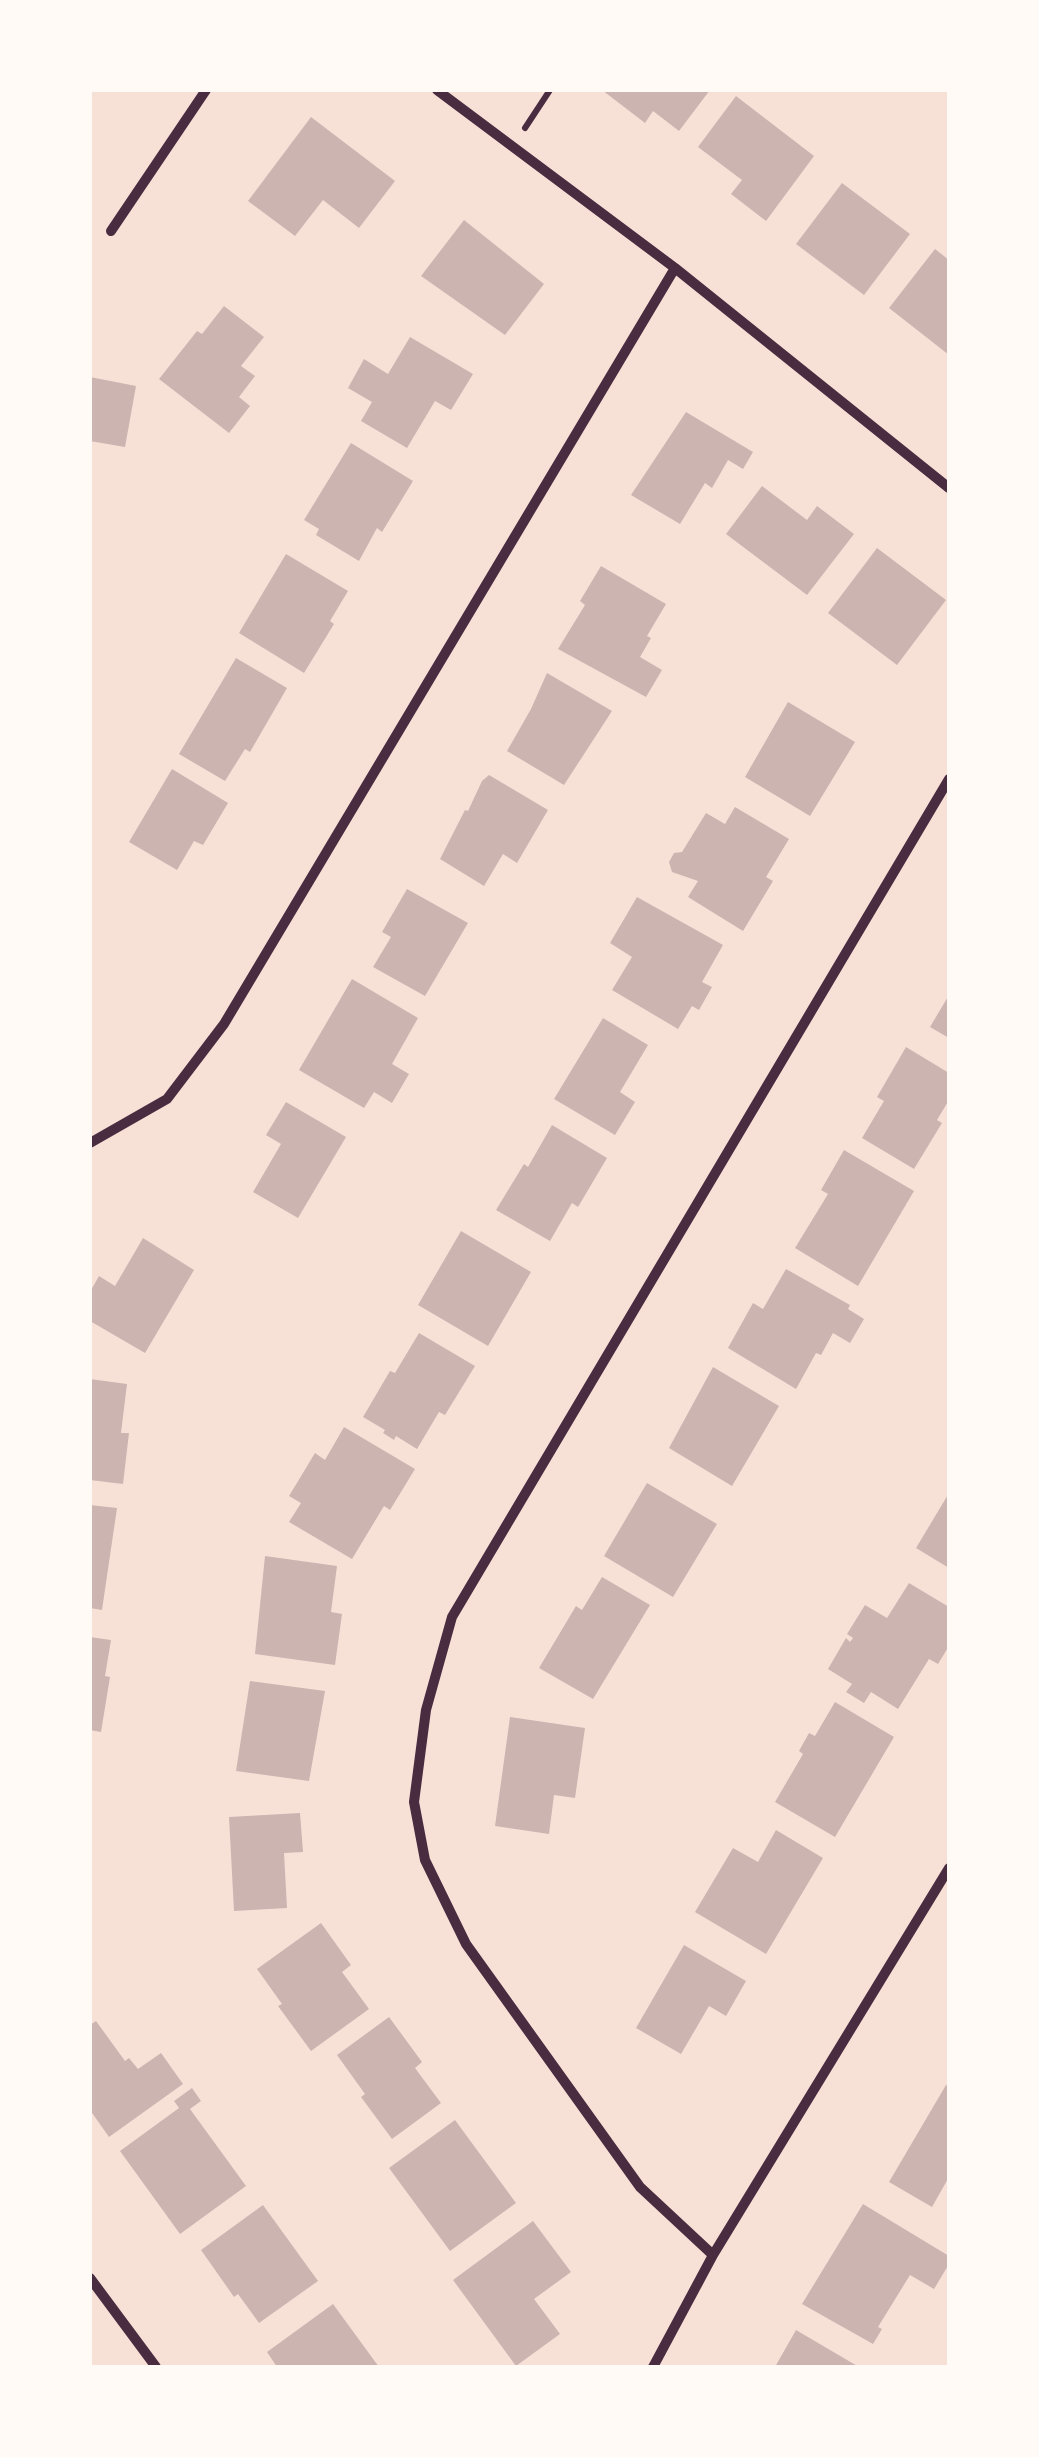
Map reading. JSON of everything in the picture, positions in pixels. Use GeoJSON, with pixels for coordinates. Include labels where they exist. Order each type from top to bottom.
{"type":"FeatureCollection","features":[{"type":"Feature","properties":{"kind":"street"},"geometry":{"type":"LineString","coordinates":[[111,230],[206,90]]}},
{"type":"Feature","properties":{"kind":"street"},"geometry":{"type":"LineString","coordinates":[[436,90],[676,268],[949,488]]}},
{"type":"Feature","properties":{"kind":"street"},"geometry":{"type":"LineString","coordinates":[[90,1143],[167,1099],[224,1024],[676,268]]}},
{"type":"Feature","properties":{"kind":"street"},"geometry":{"type":"LineString","coordinates":[[713,2255],[640,2186],[466,1944],[426,1860],[414,1802],[426,1710],[452,1617],[949,780]]}},
{"type":"Feature","properties":{"kind":"street"},"geometry":{"type":"LineString","coordinates":[[653,2367],[713,2255],[949,1868]]}},
{"type":"Feature","properties":{"kind":"street"},"geometry":{"type":"LineString","coordinates":[[90,2278],[156,2367]]}},
{"type":"Feature","properties":{"kind":"path"},"geometry":{"type":"LineString","coordinates":[[513,146],[550,90]]}},
{"type":"Feature","properties":{"kind":"building"},"geometry":{"type":"Polygon","coordinates":[[[602,90],[710,90],[679,131],[653,111],[645,123],[602,90]]]}},
{"type":"Feature","properties":{"kind":"building"},"geometry":{"type":"Polygon","coordinates":[[[736,96],[814,156],[766,221],[731,194],[742,180],[698,147],[736,96]]]}},
{"type":"Feature","properties":{"kind":"building"},"geometry":{"type":"Polygon","coordinates":[[[311,117],[395,181],[359,228],[323,200],[295,236],[248,201],[311,117]]]}},
{"type":"Feature","properties":{"kind":"building"},"geometry":{"type":"Polygon","coordinates":[[[842,183],[910,234],[864,295],[796,244],[842,183]]]}},
{"type":"Feature","properties":{"kind":"building"},"geometry":{"type":"Polygon","coordinates":[[[464,220],[544,284],[505,335],[421,276],[464,220]]]}},
{"type":"Feature","properties":{"kind":"building"},"geometry":{"type":"Polygon","coordinates":[[[935,249],[949,260],[949,355],[889,308],[935,249]]]}},
{"type":"Feature","properties":{"kind":"building"},"geometry":{"type":"Polygon","coordinates":[[[224,306],[264,337],[241,366],[255,376],[239,397],[250,406],[229,433],[159,379],[197,331],[202,334],[224,306]]]}},
{"type":"Feature","properties":{"kind":"building"},"geometry":{"type":"Polygon","coordinates":[[[410,337],[473,374],[451,410],[435,401],[407,448],[361,421],[372,402],[348,388],[364,359],[388,374],[410,337]]]}},
{"type":"Feature","properties":{"kind":"building"},"geometry":{"type":"Polygon","coordinates":[[[90,377],[136,386],[125,447],[90,441],[90,377]]]}},
{"type":"Feature","properties":{"kind":"building"},"geometry":{"type":"Polygon","coordinates":[[[686,412],[753,452],[743,469],[728,460],[712,488],[705,483],[680,524],[631,495],[686,412]]]}},
{"type":"Feature","properties":{"kind":"building"},"geometry":{"type":"Polygon","coordinates":[[[351,443],[413,481],[382,532],[377,528],[359,561],[316,535],[319,529],[304,520],[351,443]]]}},
{"type":"Feature","properties":{"kind":"building"},"geometry":{"type":"Polygon","coordinates":[[[762,486],[807,520],[817,506],[854,534],[807,595],[726,534],[762,486]]]}},
{"type":"Feature","properties":{"kind":"building"},"geometry":{"type":"Polygon","coordinates":[[[877,548],[946,600],[897,665],[828,613],[877,548]]]}},
{"type":"Feature","properties":{"kind":"building"},"geometry":{"type":"Polygon","coordinates":[[[286,554],[348,591],[330,621],[334,624],[304,673],[239,633],[286,554]]]}},
{"type":"Feature","properties":{"kind":"building"},"geometry":{"type":"Polygon","coordinates":[[[601,566],[666,604],[640,657],[662,670],[646,697],[558,649],[585,605],[580,601],[601,566]]]}},
{"type":"Feature","properties":{"kind":"building"},"geometry":{"type":"Polygon","coordinates":[[[236,658],[287,688],[250,752],[245,749],[225,781],[179,754],[236,658]]]}},
{"type":"Feature","properties":{"kind":"building"},"geometry":{"type":"Polygon","coordinates":[[[547,673],[612,711],[564,785],[507,751],[547,673]]]}},
{"type":"Feature","properties":{"kind":"building"},"geometry":{"type":"Polygon","coordinates":[[[788,702],[855,742],[810,816],[745,777],[788,702]]]}},
{"type":"Feature","properties":{"kind":"building"},"geometry":{"type":"Polygon","coordinates":[[[172,769],[228,803],[203,845],[194,841],[177,870],[129,842],[172,769]]]}},
{"type":"Feature","properties":{"kind":"building"},"geometry":{"type":"Polygon","coordinates":[[[489,775],[548,810],[517,863],[503,854],[484,886],[440,859],[465,810],[468,811],[482,781],[489,775]]]}},
{"type":"Feature","properties":{"kind":"building"},"geometry":{"type":"Polygon","coordinates":[[[735,807],[789,839],[766,877],[773,881],[743,931],[688,897],[698,881],[672,872],[669,862],[674,853],[682,852],[706,813],[725,824],[735,807]]]}},
{"type":"Feature","properties":{"kind":"building"},"geometry":{"type":"Polygon","coordinates":[[[407,889],[468,923],[425,996],[373,967],[391,937],[382,932],[407,889]]]}},
{"type":"Feature","properties":{"kind":"building"},"geometry":{"type":"Polygon","coordinates":[[[637,897],[723,945],[702,982],[712,987],[699,1010],[692,1006],[678,1029],[612,990],[632,957],[610,943],[637,897]]]}},
{"type":"Feature","properties":{"kind":"building"},"geometry":{"type":"Polygon","coordinates":[[[352,979],[418,1018],[392,1064],[409,1074],[392,1103],[374,1092],[364,1108],[299,1070],[352,979]]]}},
{"type":"Feature","properties":{"kind":"building"},"geometry":{"type":"Polygon","coordinates":[[[949,995],[949,1038],[930,1027],[949,995]]]}},
{"type":"Feature","properties":{"kind":"building"},"geometry":{"type":"Polygon","coordinates":[[[603,1018],[648,1045],[620,1092],[635,1102],[615,1135],[554,1099],[603,1018]]]}},
{"type":"Feature","properties":{"kind":"building"},"geometry":{"type":"Polygon","coordinates":[[[906,1047],[949,1073],[949,1100],[937,1120],[942,1123],[914,1169],[862,1138],[884,1101],[877,1097],[906,1047]]]}},
{"type":"Feature","properties":{"kind":"building"},"geometry":{"type":"Polygon","coordinates":[[[286,1102],[346,1137],[298,1218],[253,1192],[281,1144],[266,1135],[286,1102]]]}},
{"type":"Feature","properties":{"kind":"building"},"geometry":{"type":"Polygon","coordinates":[[[552,1125],[607,1158],[578,1207],[572,1203],[550,1241],[496,1210],[524,1164],[528,1167],[552,1125]]]}},
{"type":"Feature","properties":{"kind":"building"},"geometry":{"type":"Polygon","coordinates":[[[844,1150],[914,1191],[858,1286],[795,1248],[828,1194],[821,1190],[844,1150]]]}},
{"type":"Feature","properties":{"kind":"building"},"geometry":{"type":"Polygon","coordinates":[[[461,1231],[531,1272],[488,1346],[418,1305],[461,1231]]]}},
{"type":"Feature","properties":{"kind":"building"},"geometry":{"type":"Polygon","coordinates":[[[143,1238],[194,1270],[145,1353],[90,1321],[90,1292],[99,1276],[115,1286],[143,1238]]]}},
{"type":"Feature","properties":{"kind":"building"},"geometry":{"type":"Polygon","coordinates":[[[786,1269],[850,1305],[848,1309],[864,1319],[850,1343],[833,1333],[821,1355],[816,1353],[796,1389],[728,1348],[753,1303],[763,1309],[786,1269]]]}},
{"type":"Feature","properties":{"kind":"building"},"geometry":{"type":"Polygon","coordinates":[[[419,1333],[475,1366],[445,1415],[439,1412],[417,1449],[396,1436],[394,1440],[363,1417],[390,1371],[395,1373],[419,1333]]]}},
{"type":"Feature","properties":{"kind":"building"},"geometry":{"type":"Polygon","coordinates":[[[713,1367],[779,1406],[732,1486],[669,1448],[713,1367]]]}},
{"type":"Feature","properties":{"kind":"building"},"geometry":{"type":"Polygon","coordinates":[[[90,1379],[127,1384],[121,1433],[129,1433],[123,1484],[90,1480],[90,1379]]]}},
{"type":"Feature","properties":{"kind":"building"},"geometry":{"type":"Polygon","coordinates":[[[344,1427],[415,1469],[390,1510],[384,1506],[352,1559],[289,1522],[301,1503],[289,1496],[315,1453],[325,1460],[344,1427]]]}},
{"type":"Feature","properties":{"kind":"building"},"geometry":{"type":"Polygon","coordinates":[[[647,1483],[717,1524],[673,1597],[604,1556],[647,1483]]]}},
{"type":"Feature","properties":{"kind":"building"},"geometry":{"type":"Polygon","coordinates":[[[949,1493],[949,1568],[916,1548],[949,1493]]]}},
{"type":"Feature","properties":{"kind":"building"},"geometry":{"type":"Polygon","coordinates":[[[90,1505],[117,1508],[102,1610],[90,1608],[90,1505]]]}},
{"type":"Feature","properties":{"kind":"building"},"geometry":{"type":"Polygon","coordinates":[[[265,1556],[337,1566],[331,1612],[342,1614],[335,1665],[255,1654],[265,1556]]]}},
{"type":"Feature","properties":{"kind":"building"},"geometry":{"type":"Polygon","coordinates":[[[602,1577],[650,1605],[593,1699],[539,1668],[576,1606],[582,1610],[602,1577]]]}},
{"type":"Feature","properties":{"kind":"building"},"geometry":{"type":"Polygon","coordinates":[[[909,1583],[949,1607],[949,1646],[938,1664],[929,1659],[898,1709],[871,1692],[864,1703],[846,1692],[852,1684],[828,1669],[846,1638],[850,1642],[853,1638],[847,1634],[865,1605],[887,1618],[909,1583]]]}},
{"type":"Feature","properties":{"kind":"building"},"geometry":{"type":"Polygon","coordinates":[[[90,1637],[111,1640],[105,1676],[110,1677],[101,1732],[90,1730],[90,1637]]]}},
{"type":"Feature","properties":{"kind":"building"},"geometry":{"type":"Polygon","coordinates":[[[250,1681],[325,1691],[309,1781],[236,1771],[250,1681]]]}},
{"type":"Feature","properties":{"kind":"building"},"geometry":{"type":"Polygon","coordinates":[[[835,1702],[894,1737],[835,1837],[775,1802],[803,1754],[799,1751],[809,1733],[815,1736],[835,1702]]]}},
{"type":"Feature","properties":{"kind":"building"},"geometry":{"type":"Polygon","coordinates":[[[510,1717],[585,1728],[575,1798],[554,1795],[549,1834],[495,1826],[510,1717]]]}},
{"type":"Feature","properties":{"kind":"building"},"geometry":{"type":"Polygon","coordinates":[[[300,1813],[303,1852],[284,1853],[287,1908],[234,1911],[229,1817],[300,1813]]]}},
{"type":"Feature","properties":{"kind":"building"},"geometry":{"type":"Polygon","coordinates":[[[776,1830],[823,1858],[766,1954],[695,1912],[733,1848],[758,1862],[776,1830]]]}},
{"type":"Feature","properties":{"kind":"building"},"geometry":{"type":"Polygon","coordinates":[[[321,1923],[351,1965],[342,1972],[369,2009],[311,2051],[257,1969],[321,1923]]]}},
{"type":"Feature","properties":{"kind":"building"},"geometry":{"type":"Polygon","coordinates":[[[684,1945],[746,1981],[726,2016],[709,2006],[681,2054],[636,2028],[684,1945]]]}},
{"type":"Feature","properties":{"kind":"building"},"geometry":{"type":"Polygon","coordinates":[[[389,2017],[422,2062],[415,2068],[441,2103],[392,2139],[337,2055],[389,2017]]]}},
{"type":"Feature","properties":{"kind":"building"},"geometry":{"type":"Polygon","coordinates":[[[96,2021],[125,2061],[129,2058],[138,2069],[161,2053],[183,2084],[109,2137],[90,2110],[90,2025],[96,2021]]]}},
{"type":"Feature","properties":{"kind":"building"},"geometry":{"type":"Polygon","coordinates":[[[946,2085],[949,2177],[932,2207],[889,2182],[946,2085]]]}},
{"type":"Feature","properties":{"kind":"building"},"geometry":{"type":"Polygon","coordinates":[[[192,2088],[201,2101],[190,2109],[246,2186],[180,2234],[120,2151],[179,2108],[174,2101],[192,2088]]]}},
{"type":"Feature","properties":{"kind":"building"},"geometry":{"type":"Polygon","coordinates":[[[455,2120],[516,2203],[450,2251],[389,2168],[455,2120]]]}},
{"type":"Feature","properties":{"kind":"building"},"geometry":{"type":"Polygon","coordinates":[[[863,2204],[949,2256],[949,2264],[934,2289],[910,2275],[878,2327],[882,2329],[873,2344],[802,2304],[863,2204]]]}},
{"type":"Feature","properties":{"kind":"building"},"geometry":{"type":"Polygon","coordinates":[[[263,2205],[318,2281],[259,2323],[238,2294],[234,2297],[201,2250],[263,2205]]]}},
{"type":"Feature","properties":{"kind":"building"},"geometry":{"type":"Polygon","coordinates":[[[533,2221],[571,2272],[534,2299],[560,2334],[516,2366],[453,2280],[533,2221]]]}},
{"type":"Feature","properties":{"kind":"building"},"geometry":{"type":"Polygon","coordinates":[[[333,2304],[379,2367],[277,2367],[267,2352],[333,2304]]]}},
{"type":"Feature","properties":{"kind":"building"},"geometry":{"type":"Polygon","coordinates":[[[796,2330],[859,2367],[775,2367],[796,2330]]]}}]}
